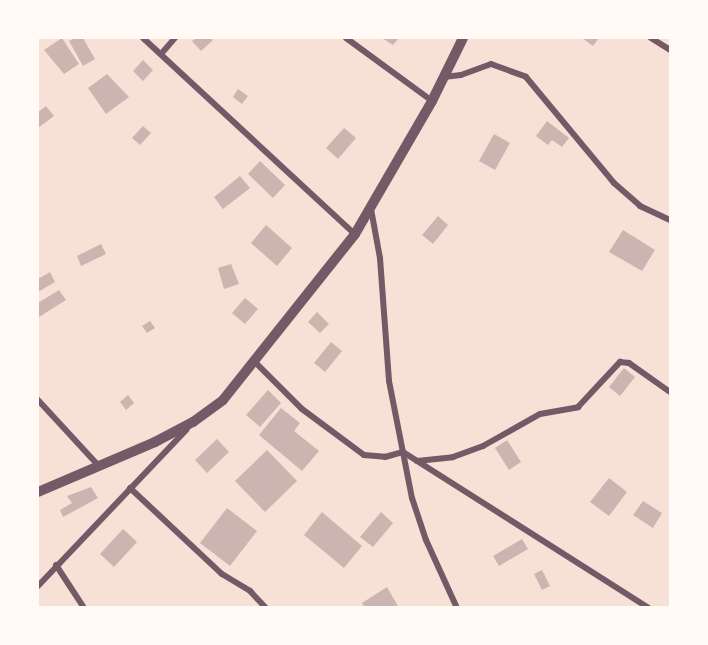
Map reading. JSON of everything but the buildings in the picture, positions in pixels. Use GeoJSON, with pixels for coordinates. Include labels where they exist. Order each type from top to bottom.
{"type":"FeatureCollection","features":[{"type":"Feature","properties":{"kind":"street"},"geometry":{"type":"LineString","coordinates":[[142,38],[355,234]]}},
{"type":"Feature","properties":{"kind":"street"},"geometry":{"type":"LineString","coordinates":[[161,54],[175,38]]}},
{"type":"Feature","properties":{"kind":"street"},"geometry":{"type":"LineString","coordinates":[[346,38],[432,101]]}},
{"type":"Feature","properties":{"kind":"street"},"geometry":{"type":"LineString","coordinates":[[38,586],[193,422],[223,400],[355,234],[432,101],[463,38]]}},
{"type":"Feature","properties":{"kind":"street"},"geometry":{"type":"LineString","coordinates":[[651,38],[670,50]]}},
{"type":"Feature","properties":{"kind":"street"},"geometry":{"type":"LineString","coordinates":[[444,77],[461,75],[491,64],[526,77],[614,183],[640,206],[670,220]]}},
{"type":"Feature","properties":{"kind":"street"},"geometry":{"type":"LineString","coordinates":[[371,209],[380,258],[389,381],[403,453],[426,540],[457,608]]}},
{"type":"Feature","properties":{"kind":"street"},"geometry":{"type":"LineString","coordinates":[[254,361],[302,409],[364,455],[385,457],[403,453],[649,608]]}},
{"type":"Feature","properties":{"kind":"street"},"geometry":{"type":"LineString","coordinates":[[416,461],[453,457],[483,446],[540,414],[578,407],[620,362],[629,363],[670,392]]}},
{"type":"Feature","properties":{"kind":"street"},"geometry":{"type":"LineString","coordinates":[[38,400],[98,465]]}},
{"type":"Feature","properties":{"kind":"street"},"geometry":{"type":"LineString","coordinates":[[38,492],[193,422]]}},
{"type":"Feature","properties":{"kind":"street"},"geometry":{"type":"LineString","coordinates":[[130,488],[222,574],[250,591],[266,608]]}},
{"type":"Feature","properties":{"kind":"street"},"geometry":{"type":"LineString","coordinates":[[56,565],[84,608]]}}]}
